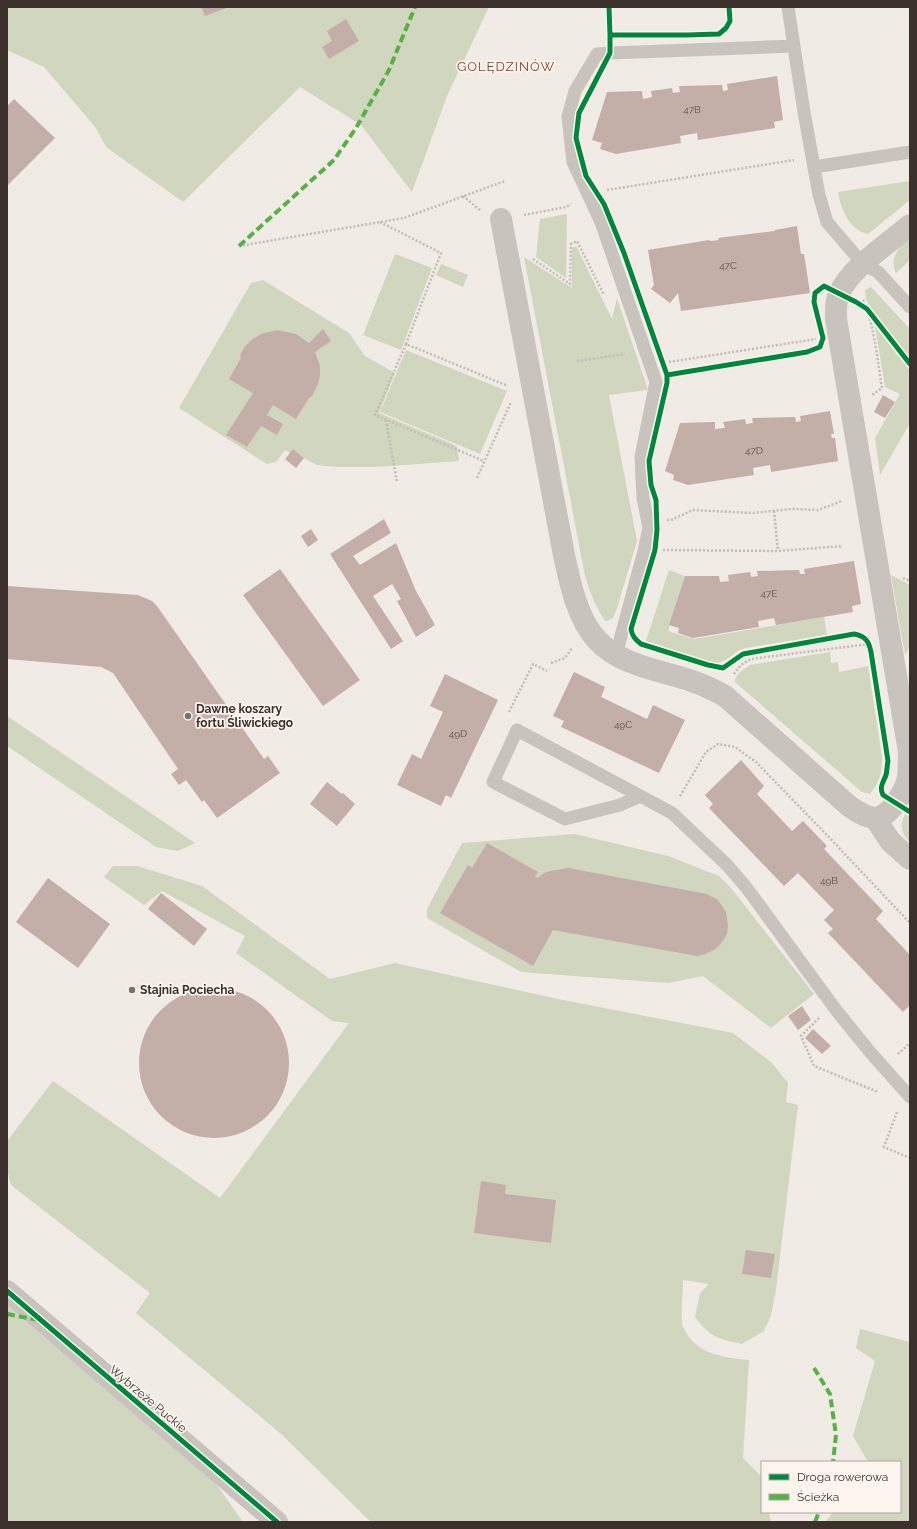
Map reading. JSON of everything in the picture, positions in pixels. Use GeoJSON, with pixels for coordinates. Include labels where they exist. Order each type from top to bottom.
{"type":"FeatureCollection","features":[{"type":"Feature","properties":{"kind":"street"},"geometry":{"type":"LineString","coordinates":[[501,219],[544,454],[569,579],[584,621],[596,640],[611,652],[627,661],[692,681],[725,696],[849,806],[863,815],[875,818],[888,812],[902,793],[908,778],[909,752],[836,319],[836,302],[839,293],[849,277],[910,225]]}},
{"type":"Feature","properties":{"kind":"street"},"geometry":{"type":"LineString","coordinates":[[875,818],[890,841],[910,859]]}},
{"type":"Feature","properties":{"kind":"street","name":"Wybrzeże Puckie"},"geometry":{"type":"LineString","coordinates":[[7,1291],[277,1522]]}},
{"type":"Feature","properties":{"kind":"lane"},"geometry":{"type":"LineString","coordinates":[[788,7],[819,195],[827,222],[863,264],[878,272],[910,307]]}},
{"type":"Feature","properties":{"kind":"lane"},"geometry":{"type":"LineString","coordinates":[[616,655],[649,528],[643,498],[641,457],[656,382],[601,222],[573,162],[568,117],[575,91],[598,54],[794,46]]}},
{"type":"Feature","properties":{"kind":"lane"},"geometry":{"type":"LineString","coordinates":[[814,167],[910,152]]}},
{"type":"Feature","properties":{"kind":"lane"},"geometry":{"type":"LineString","coordinates":[[640,796],[620,805],[565,819],[493,782],[517,730],[672,813],[728,865],[746,887],[824,994],[870,1052],[910,1097]]}},
{"type":"Feature","properties":{"kind":"path"},"geometry":{"type":"LineString","coordinates":[[463,196],[480,209],[484,215],[485,223],[566,207],[596,192],[794,160]]}},
{"type":"Feature","properties":{"kind":"path"},"geometry":{"type":"LineString","coordinates":[[239,246],[404,218],[505,181]]}},
{"type":"Feature","properties":{"kind":"path"},"geometry":{"type":"LineString","coordinates":[[380,222],[442,253],[406,344],[375,415],[484,461]]}},
{"type":"Feature","properties":{"kind":"path"},"geometry":{"type":"LineString","coordinates":[[527,255],[570,284],[571,244],[577,241],[604,296]]}},
{"type":"Feature","properties":{"kind":"path"},"geometry":{"type":"LineString","coordinates":[[839,293],[867,309],[877,321]]}},
{"type":"Feature","properties":{"kind":"path"},"geometry":{"type":"LineString","coordinates":[[650,364],[823,338]]}},
{"type":"Feature","properties":{"kind":"path"},"geometry":{"type":"LineString","coordinates":[[406,344],[509,386]]}},
{"type":"Feature","properties":{"kind":"path"},"geometry":{"type":"LineString","coordinates":[[577,361],[646,350]]}},
{"type":"Feature","properties":{"kind":"path"},"geometry":{"type":"LineString","coordinates":[[477,478],[513,396]]}},
{"type":"Feature","properties":{"kind":"path"},"geometry":{"type":"LineString","coordinates":[[386,420],[397,482]]}},
{"type":"Feature","properties":{"kind":"path"},"geometry":{"type":"LineString","coordinates":[[682,515],[693,510],[752,513],[804,509],[818,510],[830,506]]}},
{"type":"Feature","properties":{"kind":"path"},"geometry":{"type":"LineString","coordinates":[[774,511],[778,551]]}},
{"type":"Feature","properties":{"kind":"path"},"geometry":{"type":"LineString","coordinates":[[644,551],[778,551],[843,546]]}},
{"type":"Feature","properties":{"kind":"path"},"geometry":{"type":"LineString","coordinates":[[733,676],[741,665],[751,659],[869,644]]}},
{"type":"Feature","properties":{"kind":"path"},"geometry":{"type":"LineString","coordinates":[[551,663],[564,658],[570,650]]}},
{"type":"Feature","properties":{"kind":"path"},"geometry":{"type":"LineString","coordinates":[[678,799],[706,752],[718,744],[735,747],[761,767],[910,923]]}},
{"type":"Feature","properties":{"kind":"path"},"geometry":{"type":"LineString","coordinates":[[824,994],[812,1004],[823,1014],[801,1036],[814,1066],[879,1093]]}},
{"type":"Feature","properties":{"kind":"path"},"geometry":{"type":"LineString","coordinates":[[894,1059],[910,1043]]}},
{"type":"Feature","properties":{"kind":"path"},"geometry":{"type":"LineString","coordinates":[[898,1108],[884,1147],[910,1158]]}},
{"type":"Feature","properties":{"kind":"green space"},"geometry":{"type":"Polygon","coordinates":[[[7,7],[489,7],[447,96],[412,192],[361,125],[300,87],[183,202],[106,147],[96,128],[44,67],[7,50],[7,7]]]}},
{"type":"Feature","properties":{"kind":"green space"},"geometry":{"type":"Polygon","coordinates":[[[910,181],[910,200],[868,234],[861,232],[847,218],[841,205],[838,192],[910,181]]]}},
{"type":"Feature","properties":{"kind":"green space"},"geometry":{"type":"Polygon","coordinates":[[[567,214],[566,278],[536,257],[540,219],[567,214]]]}},
{"type":"Feature","properties":{"kind":"green space"},"geometry":{"type":"Polygon","coordinates":[[[910,237],[910,260],[896,273],[894,268],[894,258],[902,245],[910,237]]]}},
{"type":"Feature","properties":{"kind":"green space"},"geometry":{"type":"Polygon","coordinates":[[[576,246],[612,319],[617,298],[648,390],[609,395],[637,541],[617,608],[613,618],[607,621],[605,621],[595,603],[584,571],[524,257],[572,288],[572,248],[576,246]]]}},
{"type":"Feature","properties":{"kind":"green space"},"geometry":{"type":"Polygon","coordinates":[[[395,254],[432,268],[401,350],[363,335],[395,254]]]}},
{"type":"Feature","properties":{"kind":"green space"},"geometry":{"type":"Polygon","coordinates":[[[441,264],[468,275],[463,287],[436,275],[441,264]]]}},
{"type":"Feature","properties":{"kind":"green space"},"geometry":{"type":"Polygon","coordinates":[[[263,280],[349,333],[365,356],[395,373],[379,413],[457,446],[459,461],[377,467],[337,467],[317,465],[304,458],[293,449],[290,453],[285,450],[276,462],[267,464],[179,408],[251,283],[263,280]]]}},
{"type":"Feature","properties":{"kind":"green space"},"geometry":{"type":"Polygon","coordinates":[[[871,287],[910,329],[910,359],[869,305],[866,299],[865,290],[871,287]]]}},
{"type":"Feature","properties":{"kind":"green space"},"geometry":{"type":"Polygon","coordinates":[[[875,326],[910,371],[910,423],[880,475],[875,438],[900,394],[885,387],[875,326]]]}},
{"type":"Feature","properties":{"kind":"green space"},"geometry":{"type":"Polygon","coordinates":[[[406,350],[507,391],[480,454],[380,412],[406,350]]]}},
{"type":"Feature","properties":{"kind":"green space"},"geometry":{"type":"Polygon","coordinates":[[[669,570],[685,576],[668,631],[694,639],[824,617],[827,635],[745,648],[723,661],[715,663],[646,641],[669,570]]]}},
{"type":"Feature","properties":{"kind":"green space"},"geometry":{"type":"Polygon","coordinates":[[[891,575],[910,585],[910,646],[905,655],[891,575]]]}},
{"type":"Feature","properties":{"kind":"green space"},"geometry":{"type":"Polygon","coordinates":[[[830,652],[831,663],[838,662],[839,672],[868,666],[882,757],[880,777],[870,794],[862,792],[735,682],[735,679],[740,672],[750,665],[830,652]]]}},
{"type":"Feature","properties":{"kind":"green space"},"geometry":{"type":"Polygon","coordinates":[[[7,716],[195,843],[178,851],[156,847],[7,746],[7,716]]]}},
{"type":"Feature","properties":{"kind":"green space"},"geometry":{"type":"Polygon","coordinates":[[[906,813],[910,816],[910,842],[902,829],[902,821],[906,813]]]}},
{"type":"Feature","properties":{"kind":"green space"},"geometry":{"type":"Polygon","coordinates":[[[575,834],[668,856],[719,876],[731,888],[814,994],[771,1028],[703,976],[668,983],[521,972],[427,918],[427,909],[462,843],[575,834]]]}},
{"type":"Feature","properties":{"kind":"green space"},"geometry":{"type":"Polygon","coordinates":[[[113,866],[137,866],[202,886],[330,979],[395,963],[558,999],[733,1033],[772,1063],[788,1083],[786,1102],[798,1105],[776,1290],[771,1315],[764,1331],[742,1344],[721,1339],[705,1329],[695,1317],[700,1293],[709,1284],[683,1280],[682,1311],[683,1327],[688,1336],[702,1349],[720,1356],[749,1360],[743,1458],[761,1476],[761,1513],[769,1513],[771,1522],[371,1522],[280,1433],[136,1313],[150,1293],[11,1185],[7,1168],[7,1141],[53,1081],[220,1198],[349,1023],[332,1021],[236,953],[245,936],[162,891],[144,905],[104,877],[113,866]]]}},
{"type":"Feature","properties":{"kind":"green space"},"geometry":{"type":"Polygon","coordinates":[[[7,1306],[214,1481],[243,1522],[7,1522],[7,1306]]]}},
{"type":"Feature","properties":{"kind":"green space"},"geometry":{"type":"Polygon","coordinates":[[[860,1329],[910,1342],[910,1522],[825,1522],[832,1513],[901,1513],[901,1461],[867,1461],[853,1436],[875,1361],[856,1348],[860,1329]]]}},
{"type":"Feature","properties":{"kind":"building"},"geometry":{"type":"Polygon","coordinates":[[[201,7],[229,7],[205,16],[201,7]]]}},
{"type":"Feature","properties":{"kind":"building"},"geometry":{"type":"Polygon","coordinates":[[[346,19],[359,41],[329,59],[322,47],[332,41],[327,31],[346,19]]]}},
{"type":"Feature","properties":{"kind":"building"},"geometry":{"type":"Polygon","coordinates":[[[777,76],[783,120],[774,122],[775,128],[698,140],[697,133],[680,136],[681,143],[616,154],[600,149],[602,143],[592,140],[607,92],[642,91],[643,99],[652,97],[651,91],[672,88],[673,93],[680,92],[679,86],[722,85],[723,91],[728,90],[727,84],[777,76]]]}},
{"type":"Feature","properties":{"kind":"building"},"geometry":{"type":"Polygon","coordinates":[[[14,99],[55,138],[7,186],[7,104],[8,105],[14,99]]]}},
{"type":"Feature","properties":{"kind":"building"},"geometry":{"type":"Polygon","coordinates":[[[797,226],[801,254],[804,254],[810,293],[681,311],[678,293],[670,303],[651,289],[654,285],[648,250],[709,240],[719,240],[718,238],[775,231],[797,226]]]}},
{"type":"Feature","properties":{"kind":"building"},"geometry":{"type":"Polygon","coordinates":[[[323,329],[331,341],[315,352],[320,366],[318,384],[312,396],[309,398],[296,419],[273,405],[267,415],[283,424],[277,435],[261,426],[247,447],[226,435],[253,393],[229,379],[241,358],[240,355],[251,340],[261,334],[277,330],[296,334],[309,343],[323,329]]]}},
{"type":"Feature","properties":{"kind":"building"},"geometry":{"type":"Polygon","coordinates":[[[883,395],[895,402],[885,418],[874,412],[883,395]]]}},
{"type":"Feature","properties":{"kind":"building"},"geometry":{"type":"Polygon","coordinates":[[[830,411],[834,434],[831,434],[832,438],[835,438],[838,461],[771,472],[770,465],[753,468],[754,475],[688,485],[673,480],[674,475],[665,471],[680,423],[715,422],[715,429],[725,428],[723,422],[745,419],[746,424],[753,423],[752,418],[795,417],[796,422],[801,421],[800,416],[830,411]]]}},
{"type":"Feature","properties":{"kind":"building"},"geometry":{"type":"Polygon","coordinates":[[[293,449],[304,458],[296,468],[285,459],[293,449]]]}},
{"type":"Feature","properties":{"kind":"building"},"geometry":{"type":"Polygon","coordinates":[[[384,519],[391,533],[353,556],[360,565],[396,543],[416,591],[435,625],[416,637],[397,601],[401,599],[392,584],[373,596],[403,641],[391,649],[330,554],[384,519]]]}},
{"type":"Feature","properties":{"kind":"building"},"geometry":{"type":"Polygon","coordinates":[[[311,529],[318,540],[308,547],[301,536],[311,529]]]}},
{"type":"Feature","properties":{"kind":"building"},"geometry":{"type":"Polygon","coordinates":[[[854,561],[861,604],[852,606],[853,612],[776,625],[774,618],[758,621],[759,627],[693,638],[678,633],[679,628],[669,625],[685,576],[719,576],[720,582],[729,581],[728,575],[750,572],[751,577],[758,576],[757,571],[799,570],[800,574],[805,574],[804,569],[854,561]]]}},
{"type":"Feature","properties":{"kind":"building"},"geometry":{"type":"Polygon","coordinates":[[[280,569],[360,680],[323,706],[243,595],[280,569]]]}},
{"type":"Feature","properties":{"kind":"building","name":"Dawne koszary fortu Śliwickiego"},"geometry":{"type":"Polygon","coordinates":[[[7,586],[138,595],[152,601],[264,759],[268,756],[280,773],[217,818],[204,800],[202,802],[186,780],[179,785],[171,774],[178,769],[113,673],[101,667],[7,659],[7,586]]]}},
{"type":"Feature","properties":{"kind":"building"},"geometry":{"type":"Polygon","coordinates":[[[574,672],[605,687],[601,697],[647,719],[653,705],[685,720],[659,773],[561,727],[564,721],[553,716],[574,672]]]}},
{"type":"Feature","properties":{"kind":"building"},"geometry":{"type":"Polygon","coordinates":[[[445,674],[498,700],[451,798],[446,795],[441,806],[397,785],[412,754],[421,759],[443,712],[430,706],[445,674]]]}},
{"type":"Feature","properties":{"kind":"building"},"geometry":{"type":"Polygon","coordinates":[[[741,760],[764,786],[757,794],[792,831],[803,821],[827,846],[824,849],[883,911],[876,919],[910,955],[910,1005],[903,1012],[828,933],[833,929],[824,920],[834,910],[798,873],[784,886],[709,808],[713,804],[705,795],[741,760]]]}},
{"type":"Feature","properties":{"kind":"building"},"geometry":{"type":"Polygon","coordinates":[[[327,782],[342,794],[343,793],[355,804],[337,826],[310,804],[327,782]]]}},
{"type":"Feature","properties":{"kind":"building"},"geometry":{"type":"Polygon","coordinates":[[[487,843],[538,872],[535,876],[538,878],[544,873],[550,871],[568,868],[707,894],[718,900],[726,912],[728,926],[727,934],[720,945],[714,950],[697,956],[553,930],[533,966],[440,913],[468,865],[472,868],[487,843]]]}},
{"type":"Feature","properties":{"kind":"building"},"geometry":{"type":"Polygon","coordinates":[[[48,878],[110,924],[78,968],[16,922],[48,878]]]}},
{"type":"Feature","properties":{"kind":"building"},"geometry":{"type":"Polygon","coordinates":[[[161,893],[207,929],[194,946],[148,909],[161,893]]]}},
{"type":"Feature","properties":{"kind":"building"},"geometry":{"type":"Polygon","coordinates":[[[214,988],[236,991],[256,1001],[267,1010],[276,1021],[286,1041],[289,1063],[286,1085],[276,1105],[267,1116],[256,1125],[236,1135],[214,1138],[192,1135],[172,1125],[161,1116],[152,1105],[142,1085],[139,1063],[142,1041],[152,1021],[161,1010],[172,1001],[192,991],[214,988]]]}},
{"type":"Feature","properties":{"kind":"building"},"geometry":{"type":"Polygon","coordinates":[[[802,1006],[811,1020],[798,1030],[788,1016],[802,1006]]]}},
{"type":"Feature","properties":{"kind":"building"},"geometry":{"type":"Polygon","coordinates":[[[813,1029],[831,1046],[822,1054],[805,1038],[813,1029]]]}},
{"type":"Feature","properties":{"kind":"building"},"geometry":{"type":"Polygon","coordinates":[[[481,1181],[506,1185],[505,1194],[556,1200],[551,1243],[474,1233],[481,1181]]]}},
{"type":"Feature","properties":{"kind":"building"},"geometry":{"type":"Polygon","coordinates":[[[746,1250],[775,1254],[771,1278],[742,1274],[746,1250]]]}},
{"type":"Feature","properties":{"kind":"marked path"},"geometry":{"type":"LineString","coordinates":[[239,246],[334,160],[356,128],[389,70],[415,7]]}},
{"type":"Feature","properties":{"kind":"marked path"},"geometry":{"type":"LineString","coordinates":[[7,1314],[39,1320]]}},
{"type":"Feature","properties":{"kind":"marked path"},"geometry":{"type":"LineString","coordinates":[[814,1368],[830,1394],[836,1435],[833,1461]]}},
{"type":"Feature","properties":{"kind":"marked path"},"geometry":{"type":"LineString","coordinates":[[815,1522],[819,1513]]}},
{"type":"Feature","properties":{"kind":"cycle path"},"geometry":{"type":"LineString","coordinates":[[609,7],[610,35],[719,34],[726,28],[730,21],[729,7]]}},
{"type":"Feature","properties":{"kind":"cycle path"},"geometry":{"type":"LineString","coordinates":[[610,35],[610,53],[579,113],[576,138],[586,176],[604,204],[624,253],[667,375]]}},
{"type":"Feature","properties":{"kind":"cycle path"},"geometry":{"type":"LineString","coordinates":[[910,364],[867,309],[824,286],[815,293],[814,302],[823,338],[820,347],[807,352],[667,375],[667,383],[649,461],[651,485],[656,500],[657,530],[655,550],[631,629],[632,634],[641,644],[708,665],[723,668],[743,654],[854,634],[861,636],[868,642],[871,652],[888,761],[886,775],[881,787],[882,792],[883,795],[910,812]]}},
{"type":"Feature","properties":{"kind":"cycle path"},"geometry":{"type":"LineString","coordinates":[[7,1291],[277,1522]]}},
{"type":"Feature","properties":{"kind":"place","name":"Dawne koszary fortu Śliwickiego"},"geometry":{"type":"Point","coordinates":[188,716]}},
{"type":"Feature","properties":{"kind":"place","name":"Stajnia Pociecha"},"geometry":{"type":"Point","coordinates":[132,990]}},
{"type":"Feature","properties":{"kind":"district","name":"GOLĘDZINÓW"},"geometry":{"type":"Point","coordinates":[506,66]}}]}
